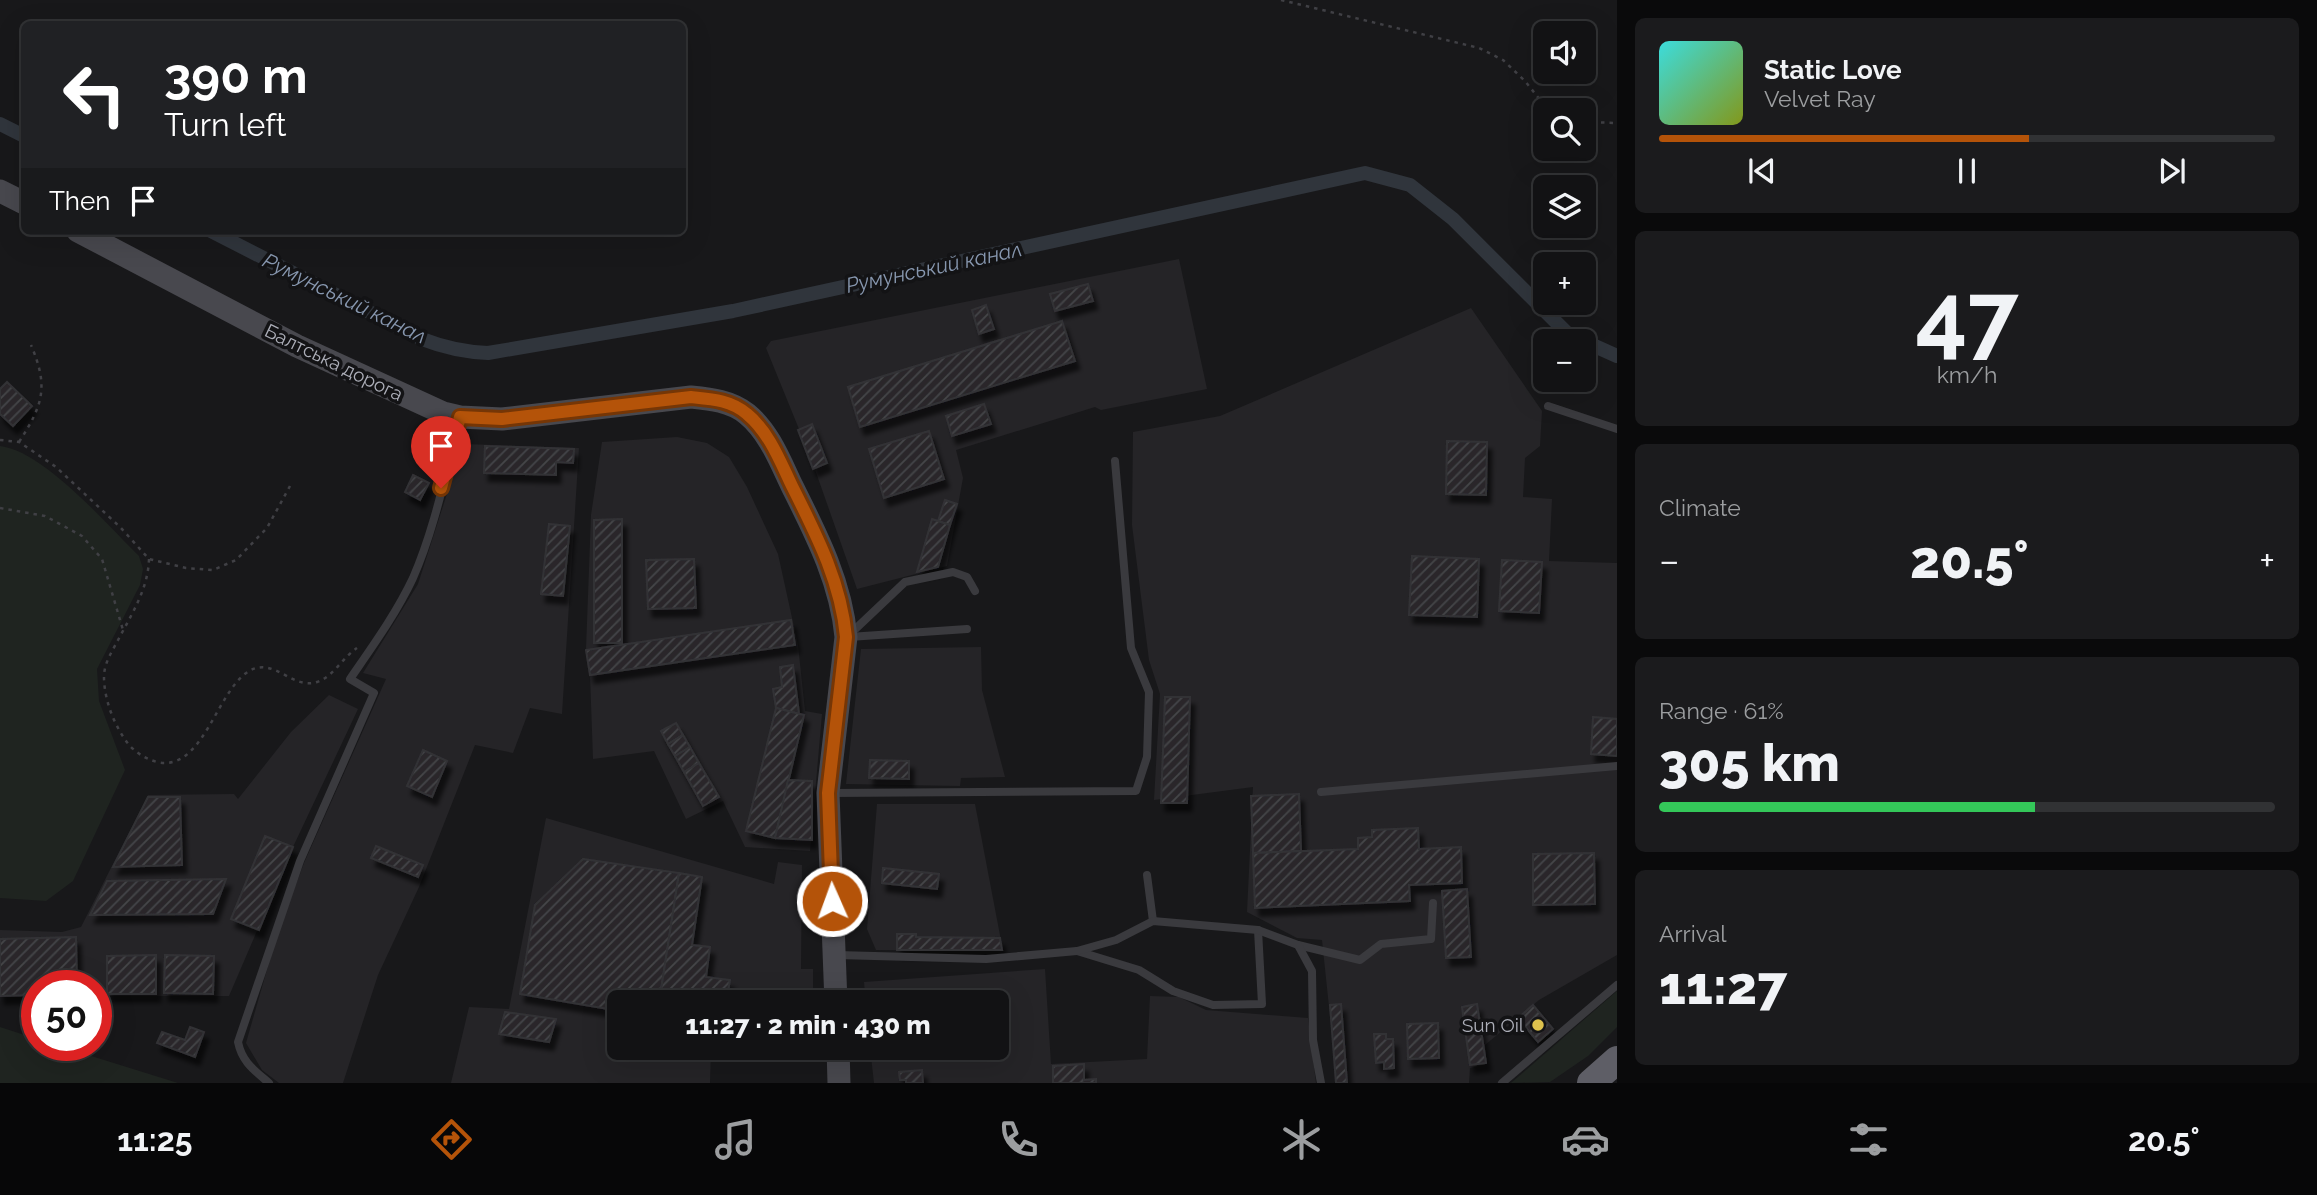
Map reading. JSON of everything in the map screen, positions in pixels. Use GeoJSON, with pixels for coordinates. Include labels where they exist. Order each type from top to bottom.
{"type":"FeatureCollection","features":[{"type":"Feature","properties":{"kind":"main road"},"geometry":{"type":"LineString","coordinates":[[0,191],[21,202]]}},
{"type":"Feature","properties":{"kind":"main road","name":"Балтська дорога"},"geometry":{"type":"LineString","coordinates":[[86,235],[297,346],[431,408],[460,417],[502,419],[691,397],[732,404],[760,425],[814,530],[842,604],[846,637],[828,793],[835,990]]}},
{"type":"Feature","properties":{"kind":"main road"},"geometry":{"type":"LineString","coordinates":[[838,1060],[839,1083]]}},
{"type":"Feature","properties":{"kind":"lane"},"geometry":{"type":"LineString","coordinates":[[1548,406],[1617,429]]}},
{"type":"Feature","properties":{"kind":"lane"},"geometry":{"type":"LineString","coordinates":[[269,1083],[247,1064],[241,1055],[238,1042],[300,861],[374,693],[350,679],[413,578],[430,531],[460,417]]}},
{"type":"Feature","properties":{"kind":"lane"},"geometry":{"type":"LineString","coordinates":[[828,793],[1136,791],[1147,757],[1149,692],[1131,648],[1115,461]]}},
{"type":"Feature","properties":{"kind":"lane"},"geometry":{"type":"LineString","coordinates":[[846,637],[905,582],[953,572],[967,577],[975,591]]}},
{"type":"Feature","properties":{"kind":"lane"},"geometry":{"type":"LineString","coordinates":[[846,637],[967,629]]}},
{"type":"Feature","properties":{"kind":"lane"},"geometry":{"type":"LineString","coordinates":[[1321,792],[1617,766]]}},
{"type":"Feature","properties":{"kind":"lane"},"geometry":{"type":"LineString","coordinates":[[1147,875],[1153,921]]}},
{"type":"Feature","properties":{"kind":"lane"},"geometry":{"type":"LineString","coordinates":[[834,955],[986,959],[1077,951],[1116,940],[1153,921],[1258,930],[1298,945],[1360,960],[1381,944],[1431,939],[1433,903]]}},
{"type":"Feature","properties":{"kind":"lane"},"geometry":{"type":"LineString","coordinates":[[1077,951],[1139,970],[1173,991],[1213,1005],[1262,1004],[1258,930]]}},
{"type":"Feature","properties":{"kind":"lane"},"geometry":{"type":"LineString","coordinates":[[1298,945],[1312,971],[1313,1040],[1321,1083]]}},
{"type":"Feature","properties":{"kind":"lane"},"geometry":{"type":"LineString","coordinates":[[1502,1083],[1617,985]]}},
{"type":"Feature","properties":{"kind":"path"},"geometry":{"type":"LineString","coordinates":[[1281,0],[1479,48],[1503,60],[1538,98]]}},
{"type":"Feature","properties":{"kind":"path"},"geometry":{"type":"LineString","coordinates":[[1596,122],[1617,123]]}},
{"type":"Feature","properties":{"kind":"path"},"geometry":{"type":"LineString","coordinates":[[19,442],[34,419],[41,397],[41,375],[30,345]]}},
{"type":"Feature","properties":{"kind":"path"},"geometry":{"type":"LineString","coordinates":[[0,440],[19,442],[56,467],[121,528],[149,559],[186,568],[213,570],[236,560],[267,528],[290,486]]}},
{"type":"Feature","properties":{"kind":"path"},"geometry":{"type":"LineString","coordinates":[[0,508],[45,516],[82,536],[102,559],[123,630]]}},
{"type":"Feature","properties":{"kind":"path"},"geometry":{"type":"LineString","coordinates":[[149,559],[146,586],[107,660],[104,674],[105,696],[126,740],[136,753],[149,760],[164,763],[174,761],[191,751],[239,680],[251,670],[262,667],[274,669],[306,684],[318,682],[329,675],[350,653],[379,635]]}},
{"type":"Feature","properties":{"kind":"shaded area"},"geometry":{"type":"Polygon","coordinates":[[[1179,259],[1207,389],[1101,410],[1095,407],[956,450],[963,478],[947,566],[857,589],[812,461],[766,348],[771,341],[1179,259]]]}},
{"type":"Feature","properties":{"kind":"shaded area"},"geometry":{"type":"Polygon","coordinates":[[[1471,308],[1542,411],[1540,446],[1525,458],[1523,497],[1552,499],[1549,561],[1617,563],[1617,955],[1539,1000],[1485,1045],[1487,1064],[1470,1068],[1469,1083],[1337,1083],[1322,940],[1297,938],[1247,912],[1253,787],[1154,800],[1160,694],[1149,660],[1132,525],[1133,432],[1220,416],[1471,308]]]}},
{"type":"Feature","properties":{"kind":"shaded area"},"geometry":{"type":"Polygon","coordinates":[[[677,437],[707,443],[729,457],[747,487],[778,554],[798,645],[805,711],[822,714],[810,851],[745,847],[723,801],[686,819],[654,751],[593,759],[590,675],[586,649],[591,515],[602,442],[677,437]]]}},
{"type":"Feature","properties":{"kind":"shaded area"},"geometry":{"type":"Polygon","coordinates":[[[463,444],[579,448],[562,714],[530,708],[513,753],[475,745],[419,887],[378,975],[343,1083],[279,1083],[262,1070],[246,1043],[278,931],[304,863],[386,679],[363,673],[418,584],[463,444]]]}},
{"type":"Feature","properties":{"kind":"shaded area"},"geometry":{"type":"Polygon","coordinates":[[[0,446],[36,461],[74,491],[139,556],[143,569],[140,585],[97,669],[99,701],[125,770],[73,881],[46,901],[0,898],[0,446]]]}},
{"type":"Feature","properties":{"kind":"shaded area"},"geometry":{"type":"Polygon","coordinates":[[[981,647],[982,690],[1005,777],[961,778],[960,786],[846,784],[861,649],[981,647]]]}},
{"type":"Feature","properties":{"kind":"shaded area"},"geometry":{"type":"Polygon","coordinates":[[[329,695],[358,709],[293,847],[229,996],[112,996],[112,970],[21,970],[21,996],[0,996],[0,930],[62,932],[81,927],[148,795],[234,794],[238,799],[291,732],[329,695]]]}},
{"type":"Feature","properties":{"kind":"shaded area"},"geometry":{"type":"Polygon","coordinates":[[[877,804],[975,804],[1003,951],[876,950],[867,929],[877,804]]]}},
{"type":"Feature","properties":{"kind":"shaded area"},"geometry":{"type":"Polygon","coordinates":[[[546,818],[774,884],[778,862],[802,865],[801,969],[813,969],[813,990],[607,990],[607,1060],[711,1060],[710,1083],[451,1083],[469,1007],[509,1009],[546,818]]]}},
{"type":"Feature","properties":{"kind":"shaded area"},"geometry":{"type":"Polygon","coordinates":[[[1045,969],[1051,1064],[1147,1059],[1150,996],[1179,997],[1206,1010],[1308,1018],[1316,1083],[874,1083],[871,1060],[1009,1060],[1009,990],[865,990],[864,982],[1045,969]]]}},
{"type":"Feature","properties":{"kind":"shaded area"},"geometry":{"type":"Polygon","coordinates":[[[1617,991],[1617,1027],[1588,1056],[1550,1082],[1511,1083],[1617,991]]]}},
{"type":"Feature","properties":{"kind":"shaded area"},"geometry":{"type":"Polygon","coordinates":[[[0,1027],[21,1034],[21,1061],[107,1061],[178,1083],[0,1083],[0,1027]]]}},
{"type":"Feature","properties":{"kind":"building"},"geometry":{"type":"Polygon","coordinates":[[[1088,284],[1093,301],[1055,311],[1050,294],[1088,284]]]}},
{"type":"Feature","properties":{"kind":"building"},"geometry":{"type":"Polygon","coordinates":[[[986,305],[994,329],[979,334],[972,310],[986,305]]]}},
{"type":"Feature","properties":{"kind":"building"},"geometry":{"type":"Polygon","coordinates":[[[1062,321],[1075,361],[860,427],[848,387],[1062,321]]]}},
{"type":"Feature","properties":{"kind":"building"},"geometry":{"type":"Polygon","coordinates":[[[7,382],[32,406],[13,426],[0,414],[0,389],[7,382]]]}},
{"type":"Feature","properties":{"kind":"building"},"geometry":{"type":"Polygon","coordinates":[[[984,404],[991,424],[952,436],[946,416],[984,404]]]}},
{"type":"Feature","properties":{"kind":"building"},"geometry":{"type":"Polygon","coordinates":[[[812,424],[827,463],[813,469],[798,430],[812,424]]]}},
{"type":"Feature","properties":{"kind":"building"},"geometry":{"type":"Polygon","coordinates":[[[929,431],[944,479],[884,498],[869,449],[929,431]]]}},
{"type":"Feature","properties":{"kind":"building"},"geometry":{"type":"Polygon","coordinates":[[[1447,441],[1487,442],[1486,495],[1446,494],[1447,441]]]}},
{"type":"Feature","properties":{"kind":"building"},"geometry":{"type":"Polygon","coordinates":[[[485,446],[574,449],[573,463],[556,462],[556,475],[484,473],[485,446]]]}},
{"type":"Feature","properties":{"kind":"building"},"geometry":{"type":"Polygon","coordinates":[[[413,475],[429,483],[420,500],[405,492],[413,475]]]}},
{"type":"Feature","properties":{"kind":"building"},"geometry":{"type":"Polygon","coordinates":[[[945,500],[957,504],[950,525],[938,521],[945,500]]]}},
{"type":"Feature","properties":{"kind":"building"},"geometry":{"type":"Polygon","coordinates":[[[622,519],[622,643],[594,643],[594,520],[622,519]]]}},
{"type":"Feature","properties":{"kind":"building"},"geometry":{"type":"Polygon","coordinates":[[[932,519],[950,525],[938,567],[917,572],[932,519]]]}},
{"type":"Feature","properties":{"kind":"building"},"geometry":{"type":"Polygon","coordinates":[[[549,524],[570,526],[563,596],[541,594],[549,524]]]}},
{"type":"Feature","properties":{"kind":"building"},"geometry":{"type":"Polygon","coordinates":[[[1412,556],[1479,559],[1477,617],[1409,615],[1412,556]]]}},
{"type":"Feature","properties":{"kind":"building"},"geometry":{"type":"Polygon","coordinates":[[[694,559],[696,608],[648,609],[646,560],[694,559]]]}},
{"type":"Feature","properties":{"kind":"building"},"geometry":{"type":"Polygon","coordinates":[[[1502,560],[1542,562],[1539,613],[1499,611],[1502,560]]]}},
{"type":"Feature","properties":{"kind":"building"},"geometry":{"type":"Polygon","coordinates":[[[791,620],[795,645],[590,675],[586,650],[791,620]]]}},
{"type":"Feature","properties":{"kind":"building"},"geometry":{"type":"Polygon","coordinates":[[[793,665],[799,714],[776,708],[773,689],[782,687],[780,667],[793,665]]]}},
{"type":"Feature","properties":{"kind":"building"},"geometry":{"type":"Polygon","coordinates":[[[1165,697],[1190,697],[1187,803],[1161,803],[1165,697]]]}},
{"type":"Feature","properties":{"kind":"building"},"geometry":{"type":"Polygon","coordinates":[[[776,708],[804,715],[775,838],[746,831],[776,708]]]}},
{"type":"Feature","properties":{"kind":"building"},"geometry":{"type":"Polygon","coordinates":[[[1593,717],[1617,719],[1617,756],[1591,754],[1593,717]]]}},
{"type":"Feature","properties":{"kind":"building"},"geometry":{"type":"Polygon","coordinates":[[[676,723],[683,735],[668,744],[661,731],[676,723]]]}},
{"type":"Feature","properties":{"kind":"building"},"geometry":{"type":"Polygon","coordinates":[[[683,735],[690,747],[675,756],[668,744],[683,735]]]}},
{"type":"Feature","properties":{"kind":"building"},"geometry":{"type":"Polygon","coordinates":[[[690,747],[699,763],[684,772],[675,756],[690,747]]]}},
{"type":"Feature","properties":{"kind":"building"},"geometry":{"type":"Polygon","coordinates":[[[423,750],[447,761],[432,797],[407,786],[423,750]]]}},
{"type":"Feature","properties":{"kind":"building"},"geometry":{"type":"Polygon","coordinates":[[[870,760],[909,761],[909,779],[869,778],[870,760]]]}},
{"type":"Feature","properties":{"kind":"building"},"geometry":{"type":"Polygon","coordinates":[[[699,763],[719,797],[703,806],[684,772],[699,763]]]}},
{"type":"Feature","properties":{"kind":"building"},"geometry":{"type":"Polygon","coordinates":[[[788,780],[812,781],[812,840],[775,838],[788,780]]]}},
{"type":"Feature","properties":{"kind":"building"},"geometry":{"type":"Polygon","coordinates":[[[1299,794],[1301,851],[1253,853],[1251,796],[1299,794]]]}},
{"type":"Feature","properties":{"kind":"building"},"geometry":{"type":"Polygon","coordinates":[[[148,797],[180,797],[182,865],[113,867],[148,797]]]}},
{"type":"Feature","properties":{"kind":"building"},"geometry":{"type":"Polygon","coordinates":[[[1418,828],[1419,849],[1461,847],[1462,883],[1409,885],[1410,901],[1255,908],[1253,853],[1358,849],[1358,838],[1372,837],[1372,830],[1418,828]]]}},
{"type":"Feature","properties":{"kind":"building"},"geometry":{"type":"Polygon","coordinates":[[[265,836],[293,847],[259,930],[231,919],[265,836]]]}},
{"type":"Feature","properties":{"kind":"building"},"geometry":{"type":"Polygon","coordinates":[[[376,846],[423,865],[418,877],[371,858],[376,846]]]}},
{"type":"Feature","properties":{"kind":"building"},"geometry":{"type":"Polygon","coordinates":[[[1594,853],[1595,904],[1533,905],[1533,854],[1594,853]]]}},
{"type":"Feature","properties":{"kind":"building"},"geometry":{"type":"Polygon","coordinates":[[[583,859],[679,873],[661,990],[607,990],[607,1009],[520,994],[535,905],[583,859]]]}},
{"type":"Feature","properties":{"kind":"building"},"geometry":{"type":"Polygon","coordinates":[[[883,868],[939,874],[937,889],[882,883],[883,868]]]}},
{"type":"Feature","properties":{"kind":"building"},"geometry":{"type":"Polygon","coordinates":[[[679,873],[702,877],[692,945],[710,947],[706,977],[730,980],[728,990],[661,990],[679,873]]]}},
{"type":"Feature","properties":{"kind":"building"},"geometry":{"type":"Polygon","coordinates":[[[226,879],[213,914],[90,915],[107,881],[226,879]]]}},
{"type":"Feature","properties":{"kind":"building"},"geometry":{"type":"Polygon","coordinates":[[[1467,889],[1471,957],[1446,958],[1442,891],[1467,889]]]}},
{"type":"Feature","properties":{"kind":"building"},"geometry":{"type":"Polygon","coordinates":[[[897,934],[916,934],[916,937],[1000,938],[1002,950],[897,950],[897,934]]]}},
{"type":"Feature","properties":{"kind":"building"},"geometry":{"type":"Polygon","coordinates":[[[76,937],[77,970],[21,970],[21,995],[0,996],[0,939],[76,937]]]}},
{"type":"Feature","properties":{"kind":"building"},"geometry":{"type":"Polygon","coordinates":[[[156,955],[156,994],[112,994],[112,970],[107,970],[107,956],[156,955]]]}},
{"type":"Feature","properties":{"kind":"building"},"geometry":{"type":"Polygon","coordinates":[[[165,955],[214,956],[213,994],[164,993],[165,955]]]}},
{"type":"Feature","properties":{"kind":"building"},"geometry":{"type":"Polygon","coordinates":[[[1341,1004],[1347,1083],[1336,1083],[1330,1005],[1341,1004]]]}},
{"type":"Feature","properties":{"kind":"building"},"geometry":{"type":"Polygon","coordinates":[[[1477,1004],[1486,1063],[1470,1065],[1462,1007],[1477,1004]]]}},
{"type":"Feature","properties":{"kind":"building"},"geometry":{"type":"Polygon","coordinates":[[[1533,1005],[1553,1029],[1538,1042],[1518,1018],[1533,1005]]]}},
{"type":"Feature","properties":{"kind":"building"},"geometry":{"type":"Polygon","coordinates":[[[505,1012],[556,1019],[549,1042],[499,1034],[505,1012]]]}},
{"type":"Feature","properties":{"kind":"building"},"geometry":{"type":"Polygon","coordinates":[[[1438,1023],[1439,1058],[1408,1059],[1407,1024],[1438,1023]]]}},
{"type":"Feature","properties":{"kind":"building"},"geometry":{"type":"Polygon","coordinates":[[[190,1027],[204,1032],[195,1057],[157,1043],[162,1032],[185,1040],[190,1027]]]}},
{"type":"Feature","properties":{"kind":"building"},"geometry":{"type":"Polygon","coordinates":[[[1374,1034],[1386,1034],[1386,1039],[1393,1039],[1394,1068],[1384,1069],[1384,1062],[1376,1063],[1374,1034]]]}},
{"type":"Feature","properties":{"kind":"building"},"geometry":{"type":"Polygon","coordinates":[[[1084,1064],[1084,1080],[1096,1079],[1096,1083],[1053,1083],[1053,1066],[1084,1064]]]}},
{"type":"Feature","properties":{"kind":"building"},"geometry":{"type":"Polygon","coordinates":[[[922,1070],[923,1083],[906,1083],[906,1080],[900,1080],[899,1072],[922,1070]]]}},
{"type":"Feature","properties":{"kind":"waterway","name":"Румунський канал"},"geometry":{"type":"LineString","coordinates":[[0,124],[21,134]]}},
{"type":"Feature","properties":{"kind":"waterway","name":"Румунський канал"},"geometry":{"type":"LineString","coordinates":[[219,235],[422,339],[455,349],[488,353],[733,311],[1365,173],[1410,185],[1453,219],[1568,334],[1617,356]]}},
{"type":"Feature","properties":{"kind":"place","name":"Sun Oil"},"geometry":{"type":"Point","coordinates":[1538,1025]}},
{"type":"Feature","properties":{"kind":"route"},"geometry":{"type":"LineString","coordinates":[[441,488],[460,417],[502,419],[691,397],[732,404],[760,425],[814,530],[833,575],[845,619],[846,637],[828,793],[832,901]]}}]}
